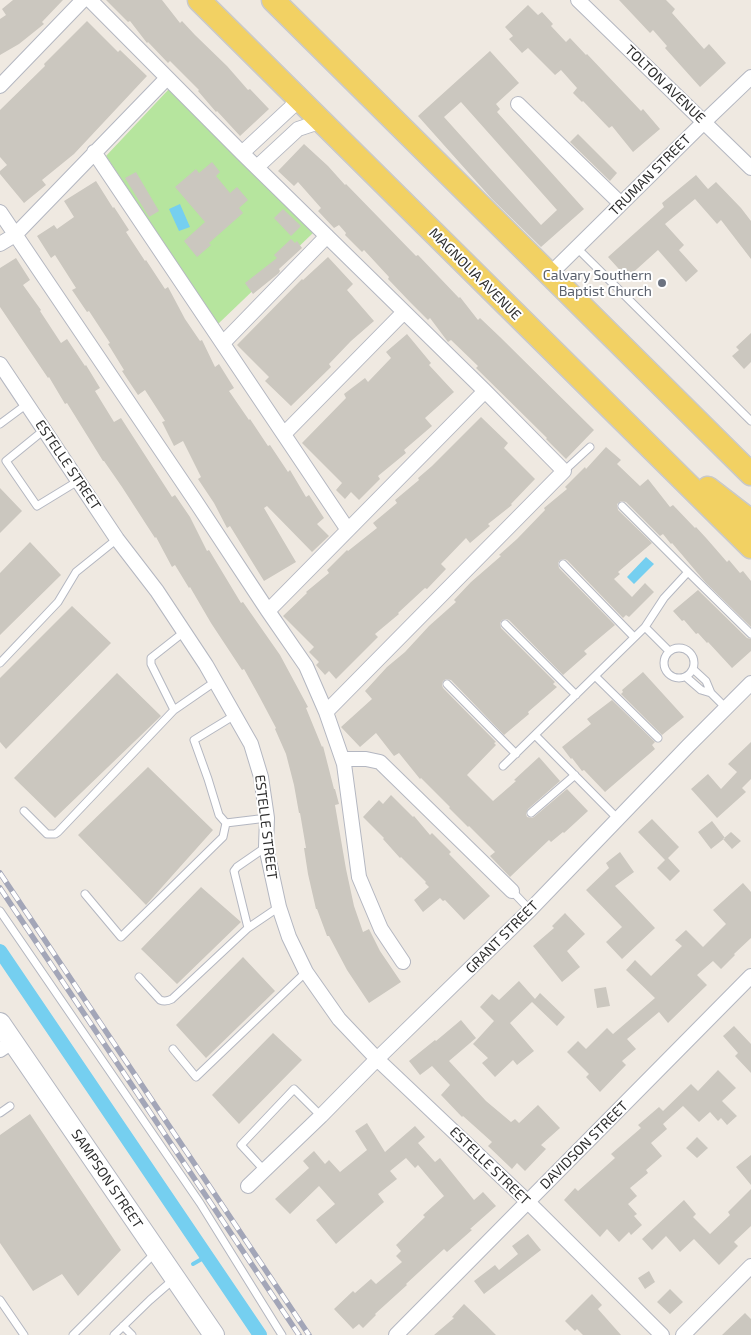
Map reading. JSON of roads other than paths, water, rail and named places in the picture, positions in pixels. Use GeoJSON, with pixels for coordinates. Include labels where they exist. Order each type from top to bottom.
{"type":"FeatureCollection","features":[{"type":"Feature","properties":{"kind":"main road","name":"MAGNOLIA AVENUE"},"geometry":{"type":"LineString","coordinates":[[199,0],[751,548]]}},
{"type":"Feature","properties":{"kind":"main road"},"geometry":{"type":"LineString","coordinates":[[273,0],[751,474]]}},
{"type":"Feature","properties":{"kind":"main road"},"geometry":{"type":"LineString","coordinates":[[634,432],[751,521]]}},
{"type":"Feature","properties":{"kind":"street"},"geometry":{"type":"LineString","coordinates":[[0,86],[83,0]]}},
{"type":"Feature","properties":{"kind":"street"},"geometry":{"type":"LineString","coordinates":[[90,0],[564,471],[326,712]]}},
{"type":"Feature","properties":{"kind":"street","name":"TOLTON AVENUE"},"geometry":{"type":"LineString","coordinates":[[578,0],[751,168]]}},
{"type":"Feature","properties":{"kind":"street","name":"TRUMAN STREET"},"geometry":{"type":"LineString","coordinates":[[549,275],[751,77]]}},
{"type":"Feature","properties":{"kind":"street"},"geometry":{"type":"LineString","coordinates":[[0,244],[15,235],[167,78]]}},
{"type":"Feature","properties":{"kind":"street"},"geometry":{"type":"LineString","coordinates":[[242,153],[299,100]]}},
{"type":"Feature","properties":{"kind":"street"},"geometry":{"type":"LineString","coordinates":[[518,104],[621,204]]}},
{"type":"Feature","properties":{"kind":"street"},"geometry":{"type":"LineString","coordinates":[[257,167],[298,129],[322,121]]}},
{"type":"Feature","properties":{"kind":"street"},"geometry":{"type":"LineString","coordinates":[[94,152],[348,530]]}},
{"type":"Feature","properties":{"kind":"street"},"geometry":{"type":"LineString","coordinates":[[0,212],[306,666],[326,712],[344,764],[359,876],[381,929],[403,962]]}},
{"type":"Feature","properties":{"kind":"street"},"geometry":{"type":"LineString","coordinates":[[223,343],[327,236]]}},
{"type":"Feature","properties":{"kind":"street"},"geometry":{"type":"LineString","coordinates":[[284,434],[404,312]]}},
{"type":"Feature","properties":{"kind":"street","name":"ESTELLE STREET"},"geometry":{"type":"LineString","coordinates":[[0,364],[117,539],[157,591],[216,681],[251,744],[261,777],[267,818],[266,847],[279,907],[289,937],[306,972],[339,1018],[377,1059],[528,1202],[662,1335]]}},
{"type":"Feature","properties":{"kind":"street"},"geometry":{"type":"LineString","coordinates":[[268,611],[485,391]]}},
{"type":"Feature","properties":{"kind":"street","name":"GRANT STREET"},"geometry":{"type":"LineString","coordinates":[[248,1186],[530,910],[751,683]]}},
{"type":"Feature","properties":{"kind":"street"},"geometry":{"type":"LineString","coordinates":[[342,759],[366,759],[380,762],[512,892]]}},
{"type":"Feature","properties":{"kind":"street","name":"DAVIDSON STREET"},"geometry":{"type":"LineString","coordinates":[[396,1335],[751,976]]}},
{"type":"Feature","properties":{"kind":"street","name":"SAMPSON STREET"},"geometry":{"type":"LineString","coordinates":[[0,1023],[6,1046],[214,1335]]}},
{"type":"Feature","properties":{"kind":"street"},"geometry":{"type":"LineString","coordinates":[[683,1335],[751,1266]]}},
{"type":"Feature","properties":{"kind":"lane"},"geometry":{"type":"LineString","coordinates":[[577,248],[751,421]]}},
{"type":"Feature","properties":{"kind":"lane"},"geometry":{"type":"LineString","coordinates":[[0,424],[27,404]]}},
{"type":"Feature","properties":{"kind":"lane"},"geometry":{"type":"LineString","coordinates":[[44,430],[6,461],[37,506],[78,481]]}},
{"type":"Feature","properties":{"kind":"lane"},"geometry":{"type":"LineString","coordinates":[[564,471],[590,447]]}},
{"type":"Feature","properties":{"kind":"lane"},"geometry":{"type":"LineString","coordinates":[[622,506],[751,634]]}},
{"type":"Feature","properties":{"kind":"lane"},"geometry":{"type":"LineString","coordinates":[[0,663],[58,602],[76,572],[117,539]]}},
{"type":"Feature","properties":{"kind":"lane"},"geometry":{"type":"LineString","coordinates":[[563,564],[634,637]]}},
{"type":"Feature","properties":{"kind":"lane"},"geometry":{"type":"LineString","coordinates":[[503,766],[645,627],[664,598],[688,572]]}},
{"type":"Feature","properties":{"kind":"lane"},"geometry":{"type":"LineString","coordinates":[[505,624],[576,695]]}},
{"type":"Feature","properties":{"kind":"lane"},"geometry":{"type":"LineString","coordinates":[[645,627],[668,651]]}},
{"type":"Feature","properties":{"kind":"lane"},"geometry":{"type":"LineString","coordinates":[[174,710],[151,664],[151,658],[184,632]]}},
{"type":"Feature","properties":{"kind":"lane"},"geometry":{"type":"LineString","coordinates":[[678,647],[688,650],[694,659],[693,669],[686,677],[676,678],[668,674],[665,670],[664,660],[668,651],[678,647]]}},
{"type":"Feature","properties":{"kind":"lane"},"geometry":{"type":"LineString","coordinates":[[693,669],[706,681],[711,693],[727,708]]}},
{"type":"Feature","properties":{"kind":"lane"},"geometry":{"type":"LineString","coordinates":[[595,676],[658,738]]}},
{"type":"Feature","properties":{"kind":"lane"},"geometry":{"type":"LineString","coordinates":[[686,677],[701,690],[711,693]]}},
{"type":"Feature","properties":{"kind":"lane"},"geometry":{"type":"LineString","coordinates":[[24,811],[47,834],[51,835],[58,832],[174,710],[216,681]]}},
{"type":"Feature","properties":{"kind":"lane"},"geometry":{"type":"LineString","coordinates":[[447,684],[516,754]]}},
{"type":"Feature","properties":{"kind":"lane"},"geometry":{"type":"LineString","coordinates":[[226,823],[219,815],[194,740],[236,715]]}},
{"type":"Feature","properties":{"kind":"lane"},"geometry":{"type":"LineString","coordinates":[[535,735],[618,819]]}},
{"type":"Feature","properties":{"kind":"lane"},"geometry":{"type":"LineString","coordinates":[[531,813],[576,775]]}},
{"type":"Feature","properties":{"kind":"lane"},"geometry":{"type":"LineString","coordinates":[[226,823],[267,818]]}},
{"type":"Feature","properties":{"kind":"lane"},"geometry":{"type":"LineString","coordinates":[[85,894],[121,937],[223,837],[226,823]]}},
{"type":"Feature","properties":{"kind":"lane"},"geometry":{"type":"LineString","coordinates":[[248,928],[234,871],[266,847]]}},
{"type":"Feature","properties":{"kind":"lane"},"geometry":{"type":"LineString","coordinates":[[512,892],[530,910]]}},
{"type":"Feature","properties":{"kind":"lane"},"geometry":{"type":"LineString","coordinates":[[139,977],[163,1002],[172,999],[248,928],[279,907]]}},
{"type":"Feature","properties":{"kind":"lane"},"geometry":{"type":"LineString","coordinates":[[0,911],[200,1204],[282,1335]]}},
{"type":"Feature","properties":{"kind":"lane"},"geometry":{"type":"LineString","coordinates":[[173,1049],[196,1077],[306,972]]}},
{"type":"Feature","properties":{"kind":"lane"},"geometry":{"type":"LineString","coordinates":[[264,1170],[241,1145],[294,1089],[321,1116]]}},
{"type":"Feature","properties":{"kind":"lane"},"geometry":{"type":"LineString","coordinates":[[0,1113],[10,1106]]}},
{"type":"Feature","properties":{"kind":"lane"},"geometry":{"type":"LineString","coordinates":[[73,1335],[156,1252]]}},
{"type":"Feature","properties":{"kind":"lane"},"geometry":{"type":"LineString","coordinates":[[114,1335],[175,1279]]}},
{"type":"Feature","properties":{"kind":"lane"},"geometry":{"type":"LineString","coordinates":[[0,1300],[24,1335]]}},
{"type":"Feature","properties":{"kind":"lane"},"geometry":{"type":"LineString","coordinates":[[123,1326],[132,1335]]}},
{"type":"Feature","properties":{"kind":"water"},"geometry":{"type":"Polygon","coordinates":[[[180,204],[190,227],[179,231],[169,209],[180,204]]]}},
{"type":"Feature","properties":{"kind":"water"},"geometry":{"type":"Polygon","coordinates":[[[646,557],[654,564],[634,584],[627,577],[646,557]]]}},
{"type":"Feature","properties":{"kind":"waterway"},"geometry":{"type":"LineString","coordinates":[[0,951],[260,1335]]}},
{"type":"Feature","properties":{"kind":"waterway"},"geometry":{"type":"LineString","coordinates":[[193,1264],[207,1256]]}},
{"type":"Feature","properties":{"kind":"railway"},"geometry":{"type":"LineString","coordinates":[[0,873],[309,1335]]}},
{"type":"Feature","properties":{"kind":"railway"},"geometry":{"type":"LineString","coordinates":[[0,888],[299,1335]]}},
{"type":"Feature","properties":{"kind":"place","name":"Calvary Southern Baptist Church"},"geometry":{"type":"Point","coordinates":[662,283]}}]}
